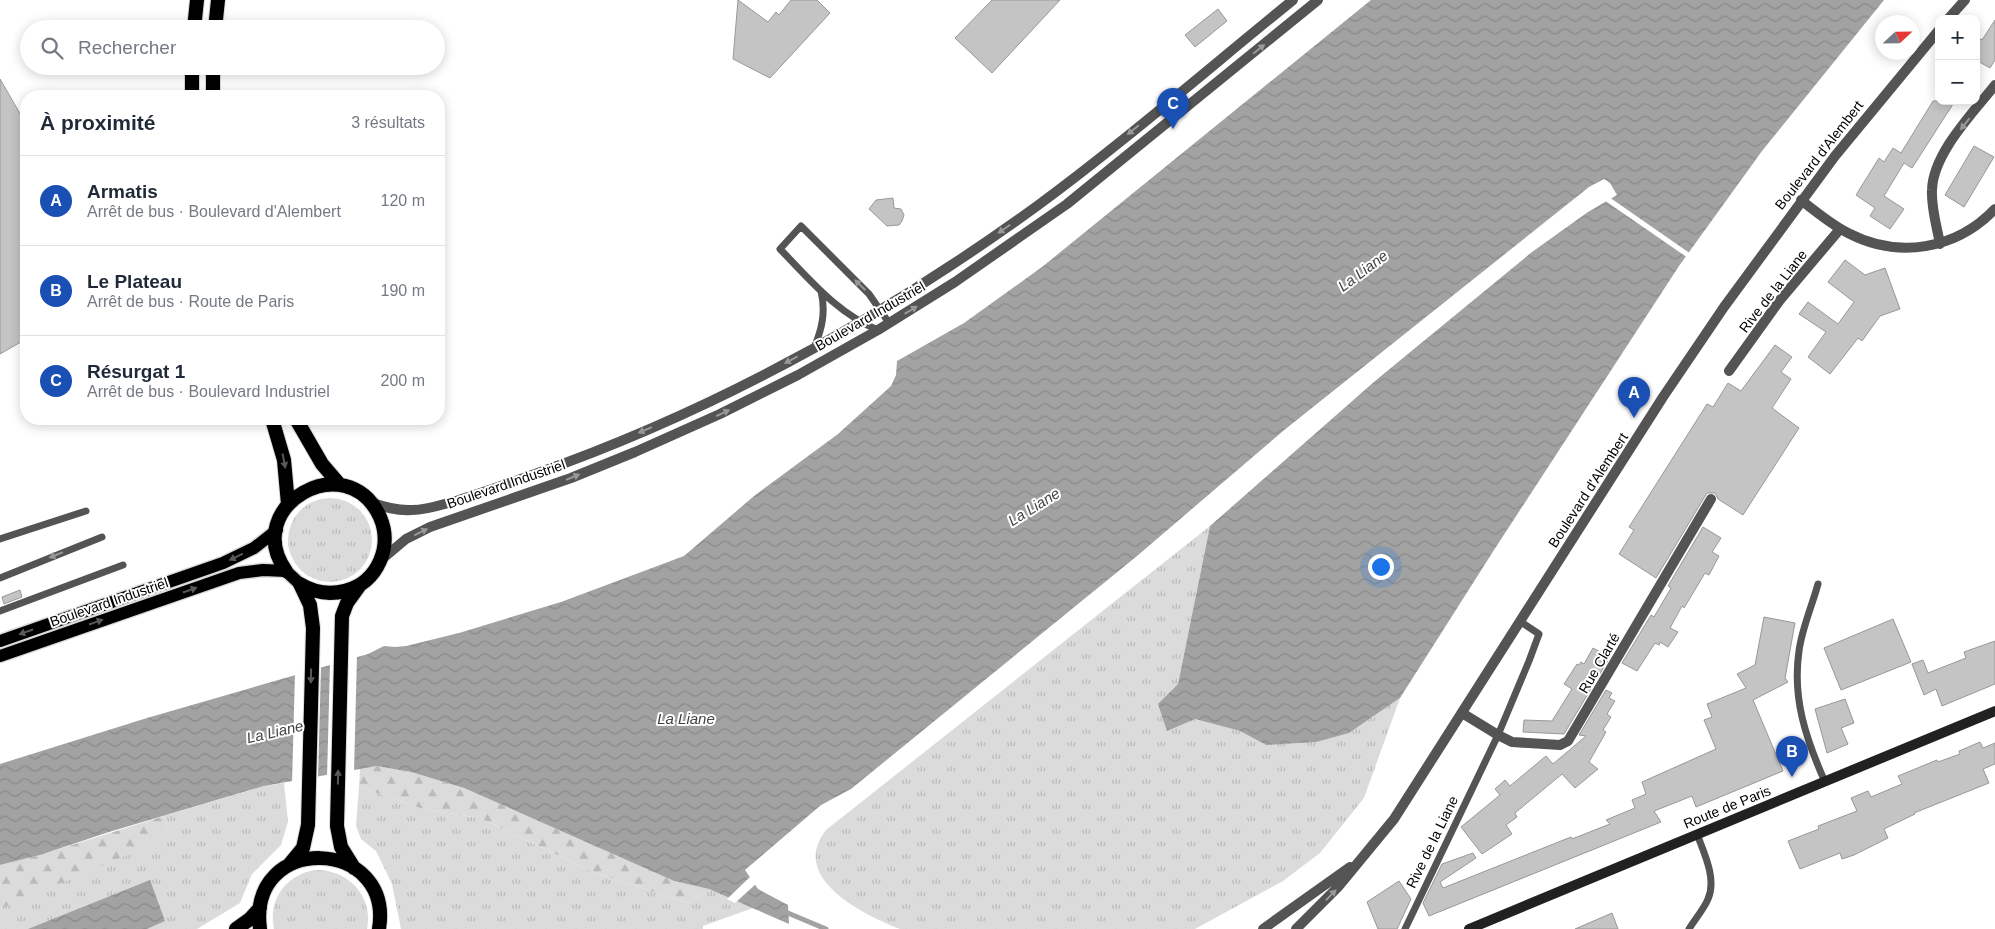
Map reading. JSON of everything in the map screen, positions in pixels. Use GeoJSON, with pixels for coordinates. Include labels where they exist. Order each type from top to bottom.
{"type":"FeatureCollection","features":[{"type":"Feature","properties":{"kind":"highway"},"geometry":{"type":"LineString","coordinates":[[195,20],[197,0]]}},
{"type":"Feature","properties":{"kind":"highway"},"geometry":{"type":"LineString","coordinates":[[216,20],[218,0]]}},
{"type":"Feature","properties":{"kind":"highway"},"geometry":{"type":"LineString","coordinates":[[192,75],[192,90]]}},
{"type":"Feature","properties":{"kind":"highway"},"geometry":{"type":"LineString","coordinates":[[213,75],[213,90]]}},
{"type":"Feature","properties":{"kind":"highway"},"geometry":{"type":"LineString","coordinates":[[274,425],[284,460],[288,504]]}},
{"type":"Feature","properties":{"kind":"highway"},"geometry":{"type":"LineString","coordinates":[[299,425],[322,464],[340,485]]}},
{"type":"Feature","properties":{"kind":"highway"},"geometry":{"type":"LineString","coordinates":[[286,571],[277,550],[276,530],[281,515],[288,504],[298,495],[312,488],[324,485],[340,485],[354,490],[370,502],[377,511],[383,525],[385,545],[381,560],[374,572],[360,585],[345,607],[342,629],[336,826],[340,845],[354,868]]}},
{"type":"Feature","properties":{"kind":"highway"},"geometry":{"type":"LineString","coordinates":[[300,584],[315,591],[332,594],[348,591],[360,585]]}},
{"type":"Feature","properties":{"kind":"highway"},"geometry":{"type":"LineString","coordinates":[[260,929],[260,908],[268,885],[277,874],[289,865],[303,848],[308,826],[313,628],[310,604],[300,584]]}},
{"type":"Feature","properties":{"kind":"highway"},"geometry":{"type":"LineString","coordinates":[[289,865],[303,859],[319,857],[340,860],[354,868],[366,879],[375,893],[379,909],[380,928]]}},
{"type":"Feature","properties":{"kind":"highway"},"geometry":{"type":"LineString","coordinates":[[236,929],[250,919],[260,908]]}},
{"type":"Feature","properties":{"kind":"main road","name":"Boulevard Industriel"},"geometry":{"type":"LineString","coordinates":[[0,641],[233,559],[260,544],[276,530]]}},
{"type":"Feature","properties":{"kind":"main road","name":"Boulevard Industriel"},"geometry":{"type":"LineString","coordinates":[[0,656],[239,573],[263,570],[286,571]]}},
{"type":"Feature","properties":{"kind":"main road"},"geometry":{"type":"LineString","coordinates":[[286,571],[300,584]]}},
{"type":"Feature","properties":{"kind":"main road","name":"Route de Paris"},"geometry":{"type":"LineString","coordinates":[[1469,929],[1995,711]]}},
{"type":"Feature","properties":{"kind":"street","name":"Boulevard Industriel"},"geometry":{"type":"LineString","coordinates":[[370,502],[396,510],[414,510],[439,506],[494,488],[571,461],[662,423],[814,348],[881,310],[969,254],[1067,183],[1293,0]]}},
{"type":"Feature","properties":{"kind":"street","name":"Boulevard Industriel"},"geometry":{"type":"LineString","coordinates":[[381,560],[406,539],[430,527],[571,478],[712,418],[798,375],[889,324],[987,261],[1078,195],[1318,0]]}},
{"type":"Feature","properties":{"kind":"street"},"geometry":{"type":"LineString","coordinates":[[1952,15],[1965,0]]}},
{"type":"Feature","properties":{"kind":"street","name":"Boulevard d'Alembert"},"geometry":{"type":"LineString","coordinates":[[1296,929],[1338,887],[1394,819],[1688,359],[1801,200],[1868,114],[1935,35]]}},
{"type":"Feature","properties":{"kind":"street"},"geometry":{"type":"LineString","coordinates":[[1940,244],[1932,196],[1933,181],[1947,147],[1995,85]]}},
{"type":"Feature","properties":{"kind":"street"},"geometry":{"type":"LineString","coordinates":[[1801,200],[1840,229],[1863,240],[1892,248],[1913,249],[1940,244],[1958,237],[1977,226],[1995,209]]}},
{"type":"Feature","properties":{"kind":"street","name":"Rive de la Liane"},"geometry":{"type":"LineString","coordinates":[[1729,371],[1783,296],[1840,229]]}},
{"type":"Feature","properties":{"kind":"street","name":"Rue Clarté"},"geometry":{"type":"LineString","coordinates":[[1462,713],[1498,735],[1519,743],[1560,745],[1568,742],[1711,499]]}},
{"type":"Feature","properties":{"kind":"street","name":"Boulevard d'Alembert"},"geometry":{"type":"LineString","coordinates":[[1264,929],[1365,855]]}},
{"type":"Feature","properties":{"kind":"lane"},"geometry":{"type":"LineString","coordinates":[[878,330],[859,322],[838,307],[780,249],[801,226],[862,285],[889,324]]}},
{"type":"Feature","properties":{"kind":"lane"},"geometry":{"type":"LineString","coordinates":[[814,348],[820,335],[824,316],[821,291]]}},
{"type":"Feature","properties":{"kind":"lane"},"geometry":{"type":"LineString","coordinates":[[0,539],[86,511]]}},
{"type":"Feature","properties":{"kind":"lane"},"geometry":{"type":"LineString","coordinates":[[0,578],[102,537]]}},
{"type":"Feature","properties":{"kind":"lane"},"geometry":{"type":"LineString","coordinates":[[0,612],[123,565]]}},
{"type":"Feature","properties":{"kind":"lane"},"geometry":{"type":"LineString","coordinates":[[1818,584],[1799,649],[1796,681],[1798,704],[1804,730],[1825,782]]}},
{"type":"Feature","properties":{"kind":"lane","name":"Rive de la Liane"},"geometry":{"type":"LineString","coordinates":[[1405,929],[1498,735],[1530,661],[1539,634],[1520,622]]}},
{"type":"Feature","properties":{"kind":"lane"},"geometry":{"type":"LineString","coordinates":[[1689,929],[1708,900],[1712,889],[1708,866],[1697,834]]}},
{"type":"Feature","properties":{"kind":"green space"},"geometry":{"type":"Polygon","coordinates":[[[322,498],[338,498],[354,505],[365,516],[372,532],[369,556],[360,570],[354,575],[338,582],[322,582],[306,575],[295,564],[288,548],[288,532],[295,516],[306,505],[322,498]]]}},
{"type":"Feature","properties":{"kind":"green space"},"geometry":{"type":"Polygon","coordinates":[[[1210,526],[1178,684],[1159,704],[1195,719],[1240,731],[1266,745],[1349,733],[1400,698],[1364,798],[1320,853],[1283,881],[1195,929],[900,929],[868,914],[835,892],[823,879],[816,864],[817,847],[826,830],[1210,526]]]}},
{"type":"Feature","properties":{"kind":"green space"},"geometry":{"type":"Polygon","coordinates":[[[377,766],[411,772],[464,788],[674,881],[709,889],[688,903],[593,872],[480,818],[423,809],[359,787],[360,769],[377,766]]]}},
{"type":"Feature","properties":{"kind":"green space"},"geometry":{"type":"Polygon","coordinates":[[[284,783],[288,822],[281,845],[252,874],[240,903],[197,929],[0,929],[0,909],[167,830],[164,816],[264,786],[284,783]]]}},
{"type":"Feature","properties":{"kind":"green space"},"geometry":{"type":"Polygon","coordinates":[[[359,787],[423,809],[480,818],[593,872],[688,903],[709,889],[753,908],[703,926],[703,929],[401,929],[392,884],[376,851],[361,839],[356,826],[359,787]]]}},
{"type":"Feature","properties":{"kind":"green space"},"geometry":{"type":"Polygon","coordinates":[[[164,816],[167,830],[139,850],[0,909],[0,865],[40,855],[164,816]]]}},
{"type":"Feature","properties":{"kind":"green space"},"geometry":{"type":"Polygon","coordinates":[[[314,870],[337,874],[356,886],[366,906],[368,917],[367,929],[274,929],[274,908],[276,899],[281,891],[295,878],[314,870]]]}},
{"type":"Feature","properties":{"kind":"water","name":"La Liane"},"geometry":{"type":"Polygon","coordinates":[[[1371,0],[1884,0],[1762,151],[1679,266],[1400,698],[1349,733],[1316,742],[1266,745],[1240,731],[1195,719],[1167,731],[1158,704],[1178,684],[1210,526],[1375,381],[1532,252],[1588,212],[1617,195],[1610,183],[1604,179],[1589,187],[1283,431],[1137,556],[851,789],[821,805],[745,870],[758,889],[788,905],[789,924],[709,889],[674,881],[464,788],[411,772],[377,766],[264,786],[109,832],[40,855],[0,865],[0,764],[147,718],[368,654],[384,646],[406,646],[459,633],[561,602],[684,556],[754,496],[838,434],[891,386],[896,375],[897,361],[964,323],[1042,267],[1371,0]]]}},
{"type":"Feature","properties":{"kind":"water"},"geometry":{"type":"Polygon","coordinates":[[[150,880],[165,921],[147,929],[28,929],[150,880]]]}},
{"type":"Feature","properties":{"kind":"pier"},"geometry":{"type":"Polygon","coordinates":[[[1609,197],[1691,254],[1688,258],[1604,200],[1609,197]]]}},
{"type":"Feature","properties":{"kind":"pier"},"geometry":{"type":"Polygon","coordinates":[[[357,655],[354,773],[327,778],[330,663],[357,655]]]}},
{"type":"Feature","properties":{"kind":"pier"},"geometry":{"type":"Polygon","coordinates":[[[321,666],[318,779],[292,784],[295,673],[321,666]]]}},
{"type":"Feature","properties":{"kind":"pier"},"geometry":{"type":"Polygon","coordinates":[[[751,876],[757,883],[735,903],[727,899],[751,876]]]}},
{"type":"Feature","properties":{"kind":"building"},"geometry":{"type":"Polygon","coordinates":[[[738,0],[768,22],[776,12],[779,15],[791,0],[817,0],[830,13],[770,78],[733,59],[738,0]]]}},
{"type":"Feature","properties":{"kind":"building"},"geometry":{"type":"Polygon","coordinates":[[[992,0],[1060,0],[992,73],[955,38],[992,0]]]}},
{"type":"Feature","properties":{"kind":"building"},"geometry":{"type":"Polygon","coordinates":[[[1218,9],[1227,21],[1195,47],[1185,35],[1218,9]]]}},
{"type":"Feature","properties":{"kind":"building"},"geometry":{"type":"Polygon","coordinates":[[[1995,20],[1995,60],[1990,68],[1980,62],[1980,39],[1982,40],[1995,20]]]}},
{"type":"Feature","properties":{"kind":"building"},"geometry":{"type":"Polygon","coordinates":[[[0,79],[20,114],[20,342],[0,354],[0,79]]]}},
{"type":"Feature","properties":{"kind":"building"},"geometry":{"type":"Polygon","coordinates":[[[1933,101],[1935,101],[1935,105],[1952,105],[1912,168],[1904,163],[1884,196],[1904,209],[1890,229],[1870,216],[1875,208],[1856,195],[1879,158],[1884,162],[1893,148],[1901,153],[1933,101]]]}},
{"type":"Feature","properties":{"kind":"building"},"geometry":{"type":"Polygon","coordinates":[[[1974,146],[1994,157],[1964,207],[1945,195],[1974,146]]]}},
{"type":"Feature","properties":{"kind":"building"},"geometry":{"type":"Polygon","coordinates":[[[893,198],[894,208],[901,209],[904,215],[899,225],[887,226],[869,209],[876,200],[893,198]]]}},
{"type":"Feature","properties":{"kind":"building"},"geometry":{"type":"Polygon","coordinates":[[[1845,260],[1865,275],[1885,268],[1900,309],[1880,316],[1862,341],[1858,338],[1830,374],[1808,357],[1826,332],[1799,314],[1808,302],[1838,324],[1854,302],[1828,282],[1845,260]]]}},
{"type":"Feature","properties":{"kind":"building"},"geometry":{"type":"Polygon","coordinates":[[[1775,345],[1792,357],[1781,372],[1791,379],[1772,408],[1799,428],[1743,515],[1718,499],[1715,493],[1707,493],[1656,578],[1619,554],[1634,530],[1629,527],[1707,404],[1713,407],[1728,383],[1741,391],[1775,345]]]}},
{"type":"Feature","properties":{"kind":"building"},"geometry":{"type":"Polygon","coordinates":[[[1703,527],[1721,538],[1712,552],[1719,556],[1709,575],[1705,573],[1684,608],[1682,606],[1670,628],[1678,632],[1668,647],[1660,642],[1659,645],[1655,643],[1637,671],[1622,663],[1651,615],[1654,617],[1671,588],[1668,586],[1703,527]]]}},
{"type":"Feature","properties":{"kind":"building"},"geometry":{"type":"Polygon","coordinates":[[[20,590],[22,597],[4,604],[2,597],[20,590]]]}},
{"type":"Feature","properties":{"kind":"building"},"geometry":{"type":"Polygon","coordinates":[[[1764,617],[1795,623],[1785,678],[1788,682],[1753,700],[1783,771],[1696,807],[1692,796],[1654,811],[1661,822],[1429,916],[1423,903],[1442,864],[1473,853],[1476,858],[1440,882],[1443,888],[1571,837],[1572,839],[1610,824],[1606,820],[1635,808],[1632,800],[1646,794],[1642,782],[1716,749],[1704,720],[1712,717],[1707,704],[1746,688],[1737,674],[1755,665],[1764,617]]]}},
{"type":"Feature","properties":{"kind":"building"},"geometry":{"type":"Polygon","coordinates":[[[1893,619],[1911,662],[1841,690],[1824,648],[1893,619]]]}},
{"type":"Feature","properties":{"kind":"building"},"geometry":{"type":"Polygon","coordinates":[[[1995,641],[1995,684],[1942,706],[1936,689],[1924,695],[1912,664],[1923,660],[1928,673],[1966,658],[1964,652],[1995,641]]]}},
{"type":"Feature","properties":{"kind":"building"},"geometry":{"type":"Polygon","coordinates":[[[1593,648],[1610,657],[1564,734],[1523,732],[1524,720],[1552,721],[1572,689],[1564,684],[1577,664],[1579,665],[1581,662],[1584,664],[1593,648]]]}},
{"type":"Feature","properties":{"kind":"building"},"geometry":{"type":"Polygon","coordinates":[[[1606,690],[1612,693],[1609,698],[1615,701],[1607,714],[1611,717],[1603,730],[1606,732],[1589,762],[1598,769],[1575,788],[1562,774],[1515,813],[1517,817],[1506,825],[1512,834],[1482,854],[1461,827],[1500,795],[1495,789],[1505,780],[1510,786],[1546,756],[1553,764],[1586,736],[1579,735],[1606,690]]]}},
{"type":"Feature","properties":{"kind":"building"},"geometry":{"type":"Polygon","coordinates":[[[1845,699],[1854,723],[1841,728],[1848,744],[1827,753],[1815,709],[1845,699]]]}},
{"type":"Feature","properties":{"kind":"building"},"geometry":{"type":"Polygon","coordinates":[[[1980,742],[1983,748],[1995,743],[1995,764],[1983,769],[1989,783],[1914,813],[1884,829],[1888,838],[1854,855],[1842,859],[1840,853],[1800,869],[1788,841],[1819,829],[1818,826],[1857,811],[1851,798],[1868,791],[1871,797],[1902,784],[1898,776],[1937,760],[1938,762],[1960,754],[1959,751],[1980,742]]]}},
{"type":"Feature","properties":{"kind":"building"},"geometry":{"type":"Polygon","coordinates":[[[1399,881],[1411,899],[1397,929],[1378,929],[1367,902],[1399,881]]]}},
{"type":"Feature","properties":{"kind":"building"},"geometry":{"type":"Polygon","coordinates":[[[1612,913],[1618,929],[1575,929],[1612,913]]]}},
{"type":"Feature","properties":{"kind":"waterway"},"geometry":{"type":"LineString","coordinates":[[783,911],[826,929]]}},
{"type":"Feature","properties":{"kind":"place","name":"Résurgat 1"},"geometry":{"type":"Point","coordinates":[1173,129]}},
{"type":"Feature","properties":{"kind":"place","name":"Armatis"},"geometry":{"type":"Point","coordinates":[1634,418]}},
{"type":"Feature","properties":{"kind":"place","name":"Le Plateau"},"geometry":{"type":"Point","coordinates":[1792,777]}}]}
